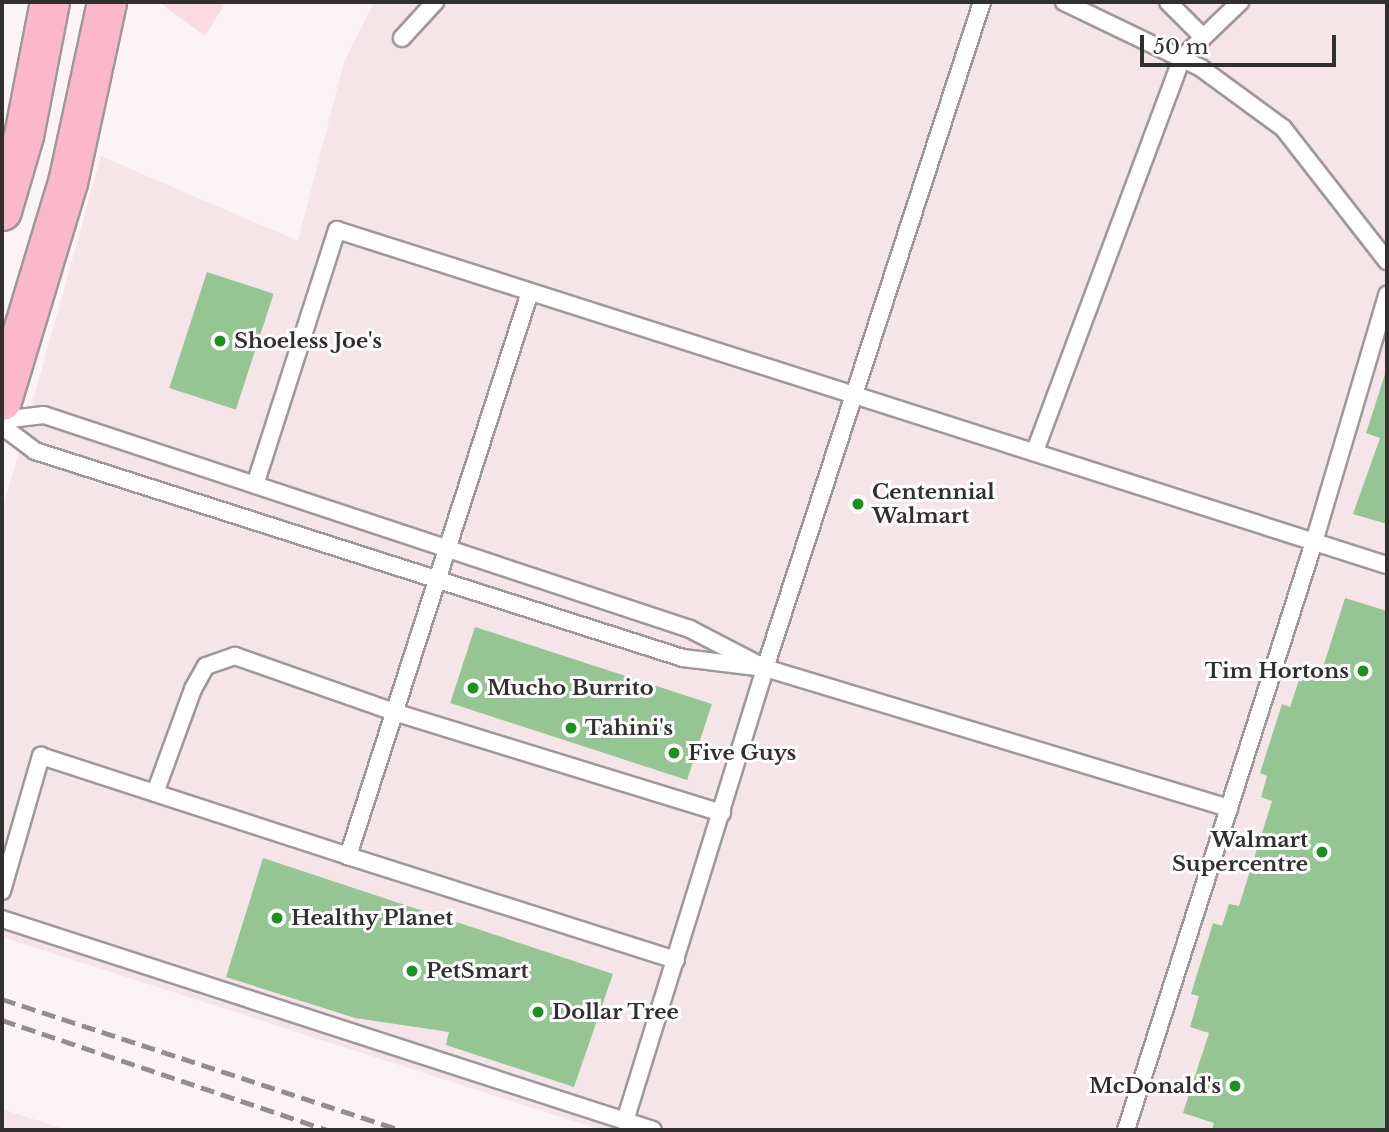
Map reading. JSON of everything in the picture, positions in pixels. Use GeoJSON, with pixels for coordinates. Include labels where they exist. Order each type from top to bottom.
{"type":"FeatureCollection","features":[{"type":"Feature","properties":{"kind":"main road"},"geometry":{"type":"LineString","coordinates":[[2,211],[24,136],[50,2]]}},
{"type":"Feature","properties":{"kind":"main road"},"geometry":{"type":"LineString","coordinates":[[2,401],[68,183],[107,2]]}},
{"type":"Feature","properties":{"kind":"main road"},"geometry":{"type":"LineString","coordinates":[[2,174],[24,136]]}},
{"type":"Feature","properties":{"kind":"lane"},"geometry":{"type":"LineString","coordinates":[[402,38],[435,2]]}},
{"type":"Feature","properties":{"kind":"lane"},"geometry":{"type":"LineString","coordinates":[[625,1121],[765,668],[982,2]]}},
{"type":"Feature","properties":{"kind":"lane"},"geometry":{"type":"LineString","coordinates":[[1064,2],[1182,58],[1283,128],[1387,261]]}},
{"type":"Feature","properties":{"kind":"lane"},"geometry":{"type":"LineString","coordinates":[[1168,2],[1203,37]]}},
{"type":"Feature","properties":{"kind":"lane"},"geometry":{"type":"LineString","coordinates":[[1035,451],[1182,58],[1240,2]]}},
{"type":"Feature","properties":{"kind":"lane"},"geometry":{"type":"LineString","coordinates":[[255,485],[337,230],[1387,565]]}},
{"type":"Feature","properties":{"kind":"lane"},"geometry":{"type":"LineString","coordinates":[[348,856],[440,581],[530,292]]}},
{"type":"Feature","properties":{"kind":"lane"},"geometry":{"type":"LineString","coordinates":[[1126,1130],[1314,542],[1387,295]]}},
{"type":"Feature","properties":{"kind":"lane"},"geometry":{"type":"LineString","coordinates":[[2,420],[44,415],[690,629],[765,668]]}},
{"type":"Feature","properties":{"kind":"lane"},"geometry":{"type":"LineString","coordinates":[[2,426],[35,451],[683,659],[765,668],[1229,808]]}},
{"type":"Feature","properties":{"kind":"lane"},"geometry":{"type":"LineString","coordinates":[[155,793],[193,689],[206,666],[236,656],[397,713],[722,813]]}},
{"type":"Feature","properties":{"kind":"lane"},"geometry":{"type":"LineString","coordinates":[[2,891],[41,756],[676,960]]}},
{"type":"Feature","properties":{"kind":"lane"},"geometry":{"type":"LineString","coordinates":[[2,919],[653,1130]]}},
{"type":"Feature","properties":{"kind":"shaded area"},"geometry":{"type":"Polygon","coordinates":[[[159,2],[226,2],[205,36],[159,2]]]}},
{"type":"Feature","properties":{"kind":"shaded area"},"geometry":{"type":"Polygon","coordinates":[[[374,2],[1387,2],[1387,1130],[601,1130],[2,937],[2,512],[101,156],[298,241],[344,62],[374,2]]]}},
{"type":"Feature","properties":{"kind":"shaded area"},"geometry":{"type":"Polygon","coordinates":[[[2,1109],[67,1130],[2,1130],[2,1109]]]}},
{"type":"Feature","properties":{"kind":"building","name":"Shoeless Joe's"},"geometry":{"type":"Polygon","coordinates":[[[207,272],[274,294],[236,410],[169,388],[207,272]]]}},
{"type":"Feature","properties":{"kind":"building"},"geometry":{"type":"Polygon","coordinates":[[[1387,368],[1387,524],[1353,514],[1380,438],[1366,433],[1387,368]]]}},
{"type":"Feature","properties":{"kind":"building","name":"Walmart Supercentre"},"geometry":{"type":"Polygon","coordinates":[[[1345,598],[1387,611],[1387,1130],[1212,1130],[1214,1123],[1183,1113],[1209,1033],[1190,1027],[1199,996],[1191,994],[1213,923],[1222,926],[1229,904],[1239,906],[1272,801],[1261,797],[1267,776],[1260,773],[1282,704],[1290,707],[1304,665],[1322,670],[1345,598]]]}},
{"type":"Feature","properties":{"kind":"building"},"geometry":{"type":"Polygon","coordinates":[[[475,627],[712,704],[687,780],[450,703],[475,627]]]}},
{"type":"Feature","properties":{"kind":"building"},"geometry":{"type":"Polygon","coordinates":[[[263,858],[613,974],[574,1087],[446,1045],[449,1032],[355,1018],[226,977],[263,858]]]}},
{"type":"Feature","properties":{"kind":"railway"},"geometry":{"type":"LineString","coordinates":[[2,999],[400,1130]]}},
{"type":"Feature","properties":{"kind":"railway"},"geometry":{"type":"LineString","coordinates":[[2,1020],[327,1130]]}},
{"type":"Feature","properties":{"kind":"place","name":"Shoeless Joe's"},"geometry":{"type":"Point","coordinates":[220,341]}},
{"type":"Feature","properties":{"kind":"place","name":"Centennial Walmart"},"geometry":{"type":"Point","coordinates":[858,504]}},
{"type":"Feature","properties":{"kind":"place","name":"Tim Hortons"},"geometry":{"type":"Point","coordinates":[1363,671]}},
{"type":"Feature","properties":{"kind":"place","name":"Mucho Burrito"},"geometry":{"type":"Point","coordinates":[473,688]}},
{"type":"Feature","properties":{"kind":"place","name":"Tahini's"},"geometry":{"type":"Point","coordinates":[571,728]}},
{"type":"Feature","properties":{"kind":"place","name":"Five Guys"},"geometry":{"type":"Point","coordinates":[674,753]}},
{"type":"Feature","properties":{"kind":"place","name":"Walmart Supercentre"},"geometry":{"type":"Point","coordinates":[1322,852]}},
{"type":"Feature","properties":{"kind":"place","name":"Healthy Planet"},"geometry":{"type":"Point","coordinates":[277,918]}},
{"type":"Feature","properties":{"kind":"place","name":"PetSmart"},"geometry":{"type":"Point","coordinates":[412,971]}},
{"type":"Feature","properties":{"kind":"place","name":"Dollar Tree"},"geometry":{"type":"Point","coordinates":[538,1012]}},
{"type":"Feature","properties":{"kind":"place","name":"McDonald's"},"geometry":{"type":"Point","coordinates":[1235,1086]}}]}
